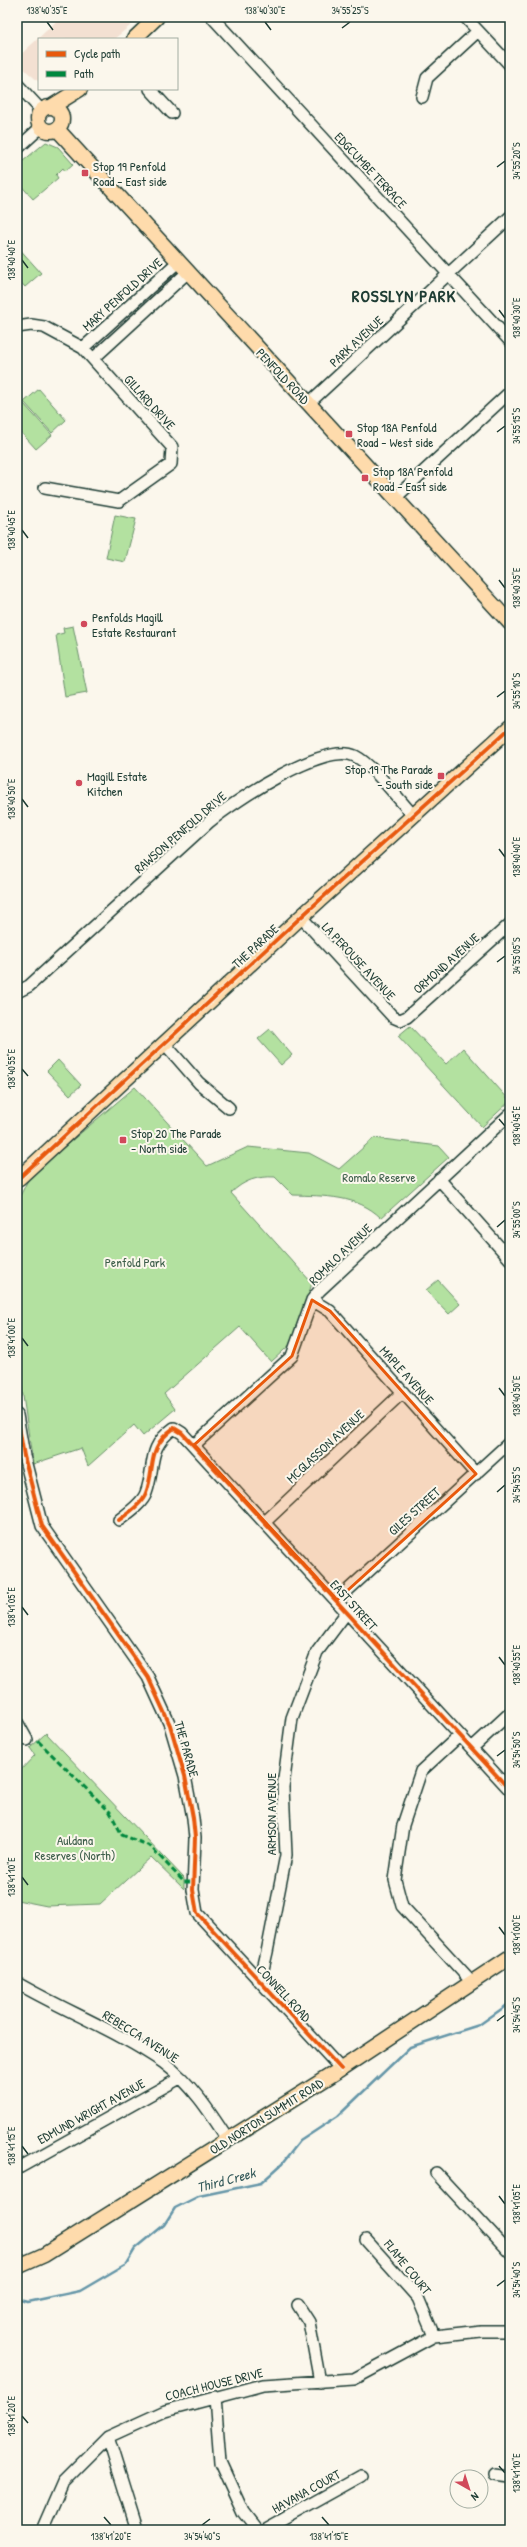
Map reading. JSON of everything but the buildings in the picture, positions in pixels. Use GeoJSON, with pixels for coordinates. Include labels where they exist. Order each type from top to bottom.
{"type":"FeatureCollection","features":[{"type":"Feature","properties":{"kind":"main road"},"geometry":{"type":"LineString","coordinates":[[135,38],[155,18]]}},
{"type":"Feature","properties":{"kind":"main road"},"geometry":{"type":"LineString","coordinates":[[77,92],[60,123],[47,131],[40,128],[37,121],[46,109],[77,92]]}},
{"type":"Feature","properties":{"kind":"main road"},"geometry":{"type":"LineString","coordinates":[[46,109],[58,110],[60,123]]}},
{"type":"Feature","properties":{"kind":"main road","name":"PENFOLD ROAD"},"geometry":{"type":"LineString","coordinates":[[60,123],[179,262],[510,623]]}},
{"type":"Feature","properties":{"kind":"main road","name":"THE PARADE"},"geometry":{"type":"LineString","coordinates":[[18,1179],[301,917],[510,728]]}},
{"type":"Feature","properties":{"kind":"main road","name":"OLD NORTON SUMMIT ROAD"},"geometry":{"type":"LineString","coordinates":[[17,2267],[44,2255],[341,2069],[510,1957]]}},
{"type":"Feature","properties":{"kind":"street","name":"EDGCUMBE TERRACE"},"geometry":{"type":"LineString","coordinates":[[212,17],[510,341]]}},
{"type":"Feature","properties":{"kind":"street"},"geometry":{"type":"LineString","coordinates":[[465,17],[510,65]]}},
{"type":"Feature","properties":{"kind":"street"},"geometry":{"type":"LineString","coordinates":[[422,97],[427,78],[478,31]]}},
{"type":"Feature","properties":{"kind":"street"},"geometry":{"type":"LineString","coordinates":[[17,84],[46,109]]}},
{"type":"Feature","properties":{"kind":"street"},"geometry":{"type":"LineString","coordinates":[[151,90],[172,113]]}},
{"type":"Feature","properties":{"kind":"street"},"geometry":{"type":"LineString","coordinates":[[17,149],[40,128]]}},
{"type":"Feature","properties":{"kind":"street","name":"PARK AVENUE"},"geometry":{"type":"LineString","coordinates":[[309,404],[510,217]]}},
{"type":"Feature","properties":{"kind":"street","name":"MARY PENFOLD DRIVE"},"geometry":{"type":"LineString","coordinates":[[17,327],[31,325],[44,327],[83,348],[179,262]]}},
{"type":"Feature","properties":{"kind":"street"},"geometry":{"type":"LineString","coordinates":[[93,360],[188,272]]}},
{"type":"Feature","properties":{"kind":"street","name":"GILLARD DRIVE"},"geometry":{"type":"LineString","coordinates":[[45,488],[119,501],[171,464],[172,447],[83,348]]}},
{"type":"Feature","properties":{"kind":"street"},"geometry":{"type":"LineString","coordinates":[[395,498],[510,392]]}},
{"type":"Feature","properties":{"kind":"street","name":"RAWSON PENFOLD DRIVE"},"geometry":{"type":"LineString","coordinates":[[17,992],[29,986],[215,817],[234,802],[294,770],[335,753],[356,757],[366,765],[413,815]]}},
{"type":"Feature","properties":{"kind":"street","name":"LA PEROUSE AVENUE"},"geometry":{"type":"LineString","coordinates":[[301,917],[393,1017],[400,1020]]}},
{"type":"Feature","properties":{"kind":"street","name":"ORMOND AVENUE"},"geometry":{"type":"LineString","coordinates":[[400,1020],[407,1018],[510,924]]}},
{"type":"Feature","properties":{"kind":"street"},"geometry":{"type":"LineString","coordinates":[[165,1044],[199,1083],[229,1108]]}},
{"type":"Feature","properties":{"kind":"street","name":"ROMALO AVENUE"},"geometry":{"type":"LineString","coordinates":[[194,1444],[292,1356],[312,1300],[319,1291],[510,1114]]}},
{"type":"Feature","properties":{"kind":"street"},"geometry":{"type":"LineString","coordinates":[[439,1179],[510,1259]]}},
{"type":"Feature","properties":{"kind":"street","name":"MAPLE AVENUE"},"geometry":{"type":"LineString","coordinates":[[312,1300],[330,1311],[476,1474]]}},
{"type":"Feature","properties":{"kind":"street","name":"MCGLASSON AVENUE"},"geometry":{"type":"LineString","coordinates":[[266,1521],[403,1392]]}},
{"type":"Feature","properties":{"kind":"street","name":"THE PARADE"},"geometry":{"type":"LineString","coordinates":[[17,1415],[20,1456],[42,1526],[148,1676],[170,1725],[185,1776],[193,1818],[194,1904],[201,1920],[212,1930]]}},
{"type":"Feature","properties":{"kind":"street","name":"EAST STREET"},"geometry":{"type":"LineString","coordinates":[[120,1520],[145,1495],[153,1452],[161,1436],[174,1428],[182,1433],[266,1521],[459,1736],[472,1748],[510,1790]]}},
{"type":"Feature","properties":{"kind":"street","name":"GILES STREET"},"geometry":{"type":"LineString","coordinates":[[337,1600],[510,1442]]}},
{"type":"Feature","properties":{"kind":"street","name":"ARMSON AVENUE"},"geometry":{"type":"LineString","coordinates":[[257,1979],[262,1970],[267,1952],[286,1856],[282,1787],[292,1718],[317,1652],[347,1612]]}},
{"type":"Feature","properties":{"kind":"street"},"geometry":{"type":"LineString","coordinates":[[472,1748],[510,1713]]}},
{"type":"Feature","properties":{"kind":"street"},"geometry":{"type":"LineString","coordinates":[[17,1722],[27,1740]]}},
{"type":"Feature","properties":{"kind":"street"},"geometry":{"type":"LineString","coordinates":[[459,1736],[421,1771],[404,1825],[396,1880],[402,1906],[472,1982]]}},
{"type":"Feature","properties":{"kind":"street","name":"CONNELL ROAD"},"geometry":{"type":"LineString","coordinates":[[212,1930],[341,2069]]}},
{"type":"Feature","properties":{"kind":"street","name":"REBECCA AVENUE"},"geometry":{"type":"LineString","coordinates":[[17,1984],[110,2031],[164,2064],[201,2099],[228,2140]]}},
{"type":"Feature","properties":{"kind":"street","name":"EDMUND WRIGHT AVENUE"},"geometry":{"type":"LineString","coordinates":[[17,2169],[180,2078]]}},
{"type":"Feature","properties":{"kind":"street"},"geometry":{"type":"LineString","coordinates":[[436,2173],[510,2253]]}},
{"type":"Feature","properties":{"kind":"street","name":"FLAME COURT"},"geometry":{"type":"LineString","coordinates":[[366,2240],[418,2298],[434,2336]]}},
{"type":"Feature","properties":{"kind":"street"},"geometry":{"type":"LineString","coordinates":[[298,2305],[309,2322],[320,2382]]}},
{"type":"Feature","properties":{"kind":"street","name":"COACH HOUSE DRIVE"},"geometry":{"type":"LineString","coordinates":[[42,2530],[63,2482],[108,2437],[164,2411],[263,2385],[354,2379],[434,2336],[481,2331],[510,2331]]}},
{"type":"Feature","properties":{"kind":"street"},"geometry":{"type":"LineString","coordinates":[[215,2397],[220,2462],[243,2512],[257,2530]]}},
{"type":"Feature","properties":{"kind":"street"},"geometry":{"type":"LineString","coordinates":[[108,2437],[137,2530]]}},
{"type":"Feature","properties":{"kind":"street"},"geometry":{"type":"LineString","coordinates":[[494,2475],[510,2477]]}},
{"type":"Feature","properties":{"kind":"street","name":"HAVANA COURT"},"geometry":{"type":"LineString","coordinates":[[264,2530],[362,2476]]}},
{"type":"Feature","properties":{"kind":"highlighted area"},"geometry":{"type":"Polygon","coordinates":[[[312,1300],[330,1311],[476,1474],[337,1600],[194,1445],[292,1356],[312,1300]]]}},
{"type":"Feature","properties":{"kind":"shaded area"},"geometry":{"type":"Polygon","coordinates":[[[61,17],[135,17],[136,21],[115,38],[38,38],[61,17]]]}},
{"type":"Feature","properties":{"kind":"shaded area"},"geometry":{"type":"Polygon","coordinates":[[[38,38],[38,81],[17,63],[17,58],[38,38]]]}},
{"type":"Feature","properties":{"kind":"green space"},"geometry":{"type":"Polygon","coordinates":[[[46,142],[58,147],[73,164],[65,171],[63,168],[56,175],[58,178],[33,199],[17,181],[17,166],[46,142]]]}},
{"type":"Feature","properties":{"kind":"green space"},"geometry":{"type":"Polygon","coordinates":[[[17,246],[41,273],[25,287],[17,278],[17,246]]]}},
{"type":"Feature","properties":{"kind":"green space"},"geometry":{"type":"Polygon","coordinates":[[[39,389],[66,420],[52,433],[24,402],[39,389]]]}},
{"type":"Feature","properties":{"kind":"green space"},"geometry":{"type":"Polygon","coordinates":[[[23,403],[52,435],[36,449],[17,428],[17,409],[23,403]]]}},
{"type":"Feature","properties":{"kind":"green space"},"geometry":{"type":"Polygon","coordinates":[[[115,515],[136,519],[125,562],[106,558],[115,515]]]}},
{"type":"Feature","properties":{"kind":"green space"},"geometry":{"type":"Polygon","coordinates":[[[73,626],[87,693],[65,697],[56,635],[64,633],[63,628],[73,626]]]}},
{"type":"Feature","properties":{"kind":"green space"},"geometry":{"type":"Polygon","coordinates":[[[410,1026],[446,1064],[463,1048],[510,1101],[482,1127],[398,1036],[410,1026]]]}},
{"type":"Feature","properties":{"kind":"green space"},"geometry":{"type":"Polygon","coordinates":[[[270,1029],[292,1055],[281,1065],[258,1039],[270,1029]]]}},
{"type":"Feature","properties":{"kind":"green space"},"geometry":{"type":"Polygon","coordinates":[[[58,1060],[81,1085],[70,1095],[47,1071],[58,1060]]]}},
{"type":"Feature","properties":{"kind":"green space","name":"Penfold Park"},"geometry":{"type":"Polygon","coordinates":[[[135,1087],[207,1166],[248,1147],[309,1153],[339,1169],[374,1138],[439,1146],[449,1157],[381,1218],[372,1210],[362,1205],[340,1198],[293,1195],[275,1177],[257,1178],[241,1185],[231,1193],[312,1283],[295,1340],[271,1362],[240,1327],[164,1394],[175,1409],[143,1436],[134,1425],[88,1466],[81,1448],[33,1464],[17,1355],[17,1202],[30,1176],[135,1087]]]}},
{"type":"Feature","properties":{"kind":"green space"},"geometry":{"type":"Polygon","coordinates":[[[438,1280],[460,1304],[449,1314],[426,1290],[438,1280]]]}},
{"type":"Feature","properties":{"kind":"green space","name":"Auldana Reserves (North)"},"geometry":{"type":"Polygon","coordinates":[[[46,1733],[184,1878],[184,1889],[151,1857],[100,1904],[47,1906],[17,1900],[17,1774],[35,1755],[30,1748],[46,1733]]]}},
{"type":"Feature","properties":{"kind":"waterway","name":"Third Creek"},"geometry":{"type":"LineString","coordinates":[[17,2299],[28,2302],[80,2291],[126,2264],[135,2249],[164,2225],[175,2208],[199,2196],[261,2183],[282,2164],[300,2141],[338,2116],[410,2047],[479,2025],[510,2003]]}},
{"type":"Feature","properties":{"kind":"marked path"},"geometry":{"type":"LineString","coordinates":[[38,1741],[110,1812],[122,1835],[150,1846],[184,1882],[193,1882]]}},
{"type":"Feature","properties":{"kind":"cycle path"},"geometry":{"type":"LineString","coordinates":[[17,1176],[19,1178],[301,917],[510,728]]}},
{"type":"Feature","properties":{"kind":"cycle path"},"geometry":{"type":"LineString","coordinates":[[17,1415],[24,1456],[42,1526],[148,1677],[170,1725],[185,1776],[193,1818],[195,1838],[193,1890],[197,1913],[341,2069]]}},
{"type":"Feature","properties":{"kind":"cycle path"},"geometry":{"type":"LineString","coordinates":[[119,1520],[134,1508],[144,1497],[149,1483],[155,1450],[159,1443],[165,1435],[174,1428],[182,1433],[510,1790]]}},
{"type":"Feature","properties":{"kind":"place","name":"Stop 19 Penfold Road - East side"},"geometry":{"type":"Point","coordinates":[85,173]}},
{"type":"Feature","properties":{"kind":"place","name":"Stop 18A Penfold Road - West side"},"geometry":{"type":"Point","coordinates":[349,434]}},
{"type":"Feature","properties":{"kind":"place","name":"Stop 18A Penfold Road - East side"},"geometry":{"type":"Point","coordinates":[365,478]}},
{"type":"Feature","properties":{"kind":"place","name":"Penfolds Magill Estate Restaurant"},"geometry":{"type":"Point","coordinates":[84,624]}},
{"type":"Feature","properties":{"kind":"place","name":"Stop 19 The Parade - South side"},"geometry":{"type":"Point","coordinates":[441,776]}},
{"type":"Feature","properties":{"kind":"place","name":"Magill Estate Kitchen"},"geometry":{"type":"Point","coordinates":[79,783]}},
{"type":"Feature","properties":{"kind":"place","name":"Stop 20 The Parade - North side"},"geometry":{"type":"Point","coordinates":[123,1140]}},
{"type":"Feature","properties":{"kind":"district","name":"ROSSLYN PARK"},"geometry":{"type":"Point","coordinates":[404,296]}},
{"type":"Feature","properties":{"kind":"park label","name":"Romalo Reserve"},"geometry":{"type":"Point","coordinates":[379,1177]}}]}
